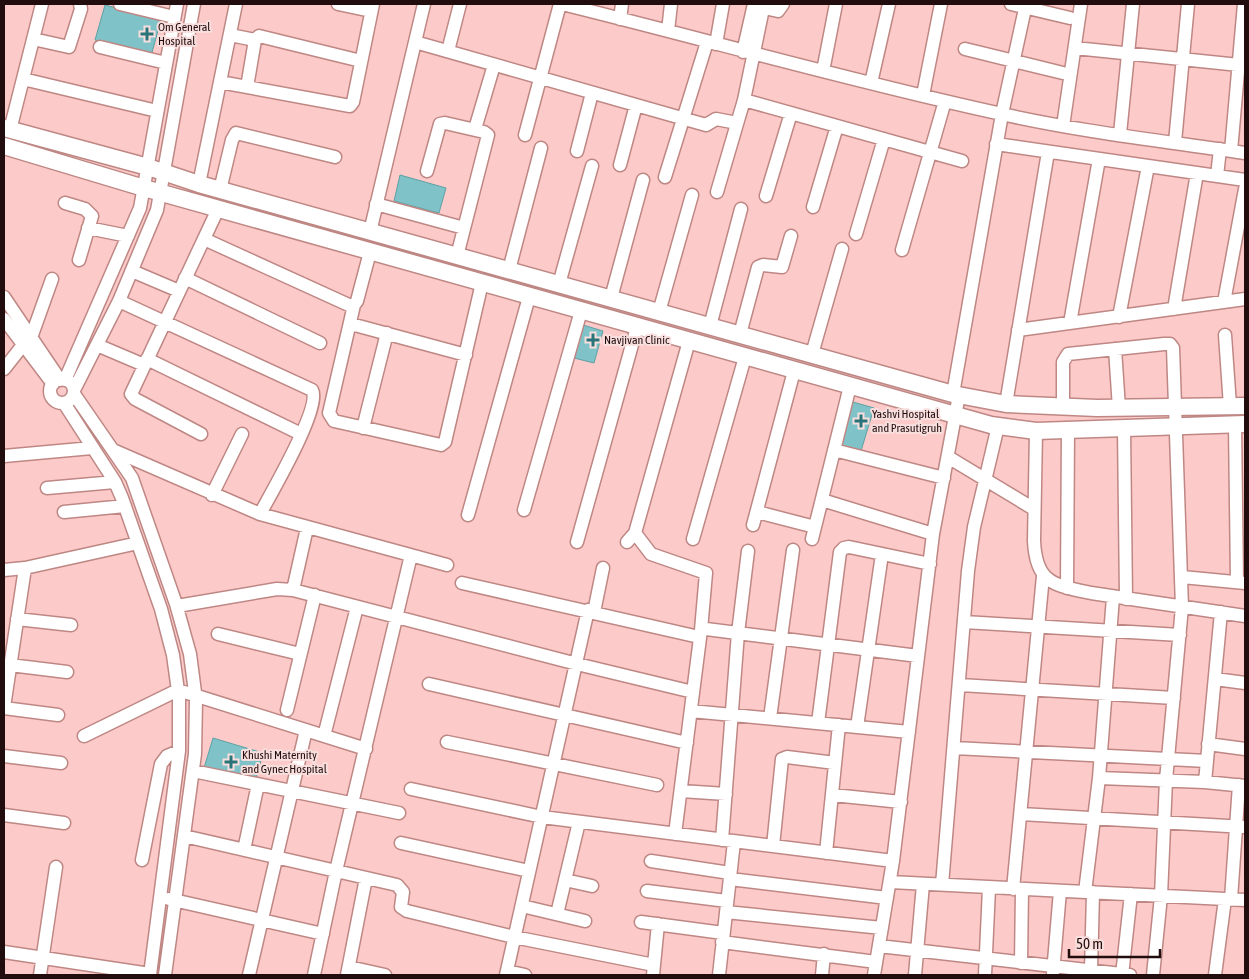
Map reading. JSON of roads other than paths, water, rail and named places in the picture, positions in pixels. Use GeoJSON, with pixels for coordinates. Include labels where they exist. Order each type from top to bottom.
{"type":"FeatureCollection","features":[{"type":"Feature","properties":{"kind":"main road"},"geometry":{"type":"LineString","coordinates":[[7,129],[956,395],[1006,404],[1063,407],[1238,406]]}},
{"type":"Feature","properties":{"kind":"main road"},"geometry":{"type":"LineString","coordinates":[[4,146],[161,193],[529,297],[955,416],[998,426],[1036,431],[1240,424]]}},
{"type":"Feature","properties":{"kind":"street"},"geometry":{"type":"LineString","coordinates":[[7,129],[23,80],[42,4]]}},
{"type":"Feature","properties":{"kind":"street"},"geometry":{"type":"LineString","coordinates":[[33,38],[68,47],[81,9],[80,4]]}},
{"type":"Feature","properties":{"kind":"street"},"geometry":{"type":"LineString","coordinates":[[120,4],[174,17]]}},
{"type":"Feature","properties":{"kind":"street"},"geometry":{"type":"LineString","coordinates":[[4,952],[150,975],[179,750],[178,690],[173,655],[161,609],[125,506],[114,482],[64,403],[52,397],[50,393],[59,381],[106,289],[140,208],[176,4]]}},
{"type":"Feature","properties":{"kind":"street"},"geometry":{"type":"LineString","coordinates":[[64,403],[68,402],[74,392],[120,299],[161,193],[194,4]]}},
{"type":"Feature","properties":{"kind":"street"},"geometry":{"type":"LineString","coordinates":[[199,184],[236,4]]}},
{"type":"Feature","properties":{"kind":"street"},"geometry":{"type":"LineString","coordinates":[[220,82],[350,106],[372,7],[338,4]]}},
{"type":"Feature","properties":{"kind":"street"},"geometry":{"type":"LineString","coordinates":[[370,232],[424,4]]}},
{"type":"Feature","properties":{"kind":"street"},"geometry":{"type":"LineString","coordinates":[[448,51],[460,4]]}},
{"type":"Feature","properties":{"kind":"street"},"geometry":{"type":"LineString","coordinates":[[525,135],[539,78],[566,4],[749,53],[1002,114],[1060,125],[1245,153]]}},
{"type":"Feature","properties":{"kind":"street"},"geometry":{"type":"LineString","coordinates":[[620,19],[622,4]]}},
{"type":"Feature","properties":{"kind":"street"},"geometry":{"type":"LineString","coordinates":[[668,31],[670,4]]}},
{"type":"Feature","properties":{"kind":"street"},"geometry":{"type":"LineString","coordinates":[[665,177],[683,119],[712,43],[723,4]]}},
{"type":"Feature","properties":{"kind":"street"},"geometry":{"type":"LineString","coordinates":[[717,192],[744,100],[749,53],[761,5],[778,11],[783,4]]}},
{"type":"Feature","properties":{"kind":"street"},"geometry":{"type":"LineString","coordinates":[[822,71],[836,4]]}},
{"type":"Feature","properties":{"kind":"street"},"geometry":{"type":"LineString","coordinates":[[871,83],[888,4]]}},
{"type":"Feature","properties":{"kind":"street"},"geometry":{"type":"LineString","coordinates":[[923,95],[941,4]]}},
{"type":"Feature","properties":{"kind":"street"},"geometry":{"type":"LineString","coordinates":[[1011,4],[1026,6],[1070,18]]}},
{"type":"Feature","properties":{"kind":"street"},"geometry":{"type":"LineString","coordinates":[[1060,125],[1063,73],[1072,4]]}},
{"type":"Feature","properties":{"kind":"street"},"geometry":{"type":"LineString","coordinates":[[1060,125],[1075,48],[1081,4]]}},
{"type":"Feature","properties":{"kind":"street"},"geometry":{"type":"LineString","coordinates":[[1120,134],[1133,4]]}},
{"type":"Feature","properties":{"kind":"street"},"geometry":{"type":"LineString","coordinates":[[1175,142],[1188,4]]}},
{"type":"Feature","properties":{"kind":"street"},"geometry":{"type":"LineString","coordinates":[[1217,176],[1226,150],[1239,65],[1244,4]]}},
{"type":"Feature","properties":{"kind":"street"},"geometry":{"type":"LineString","coordinates":[[874,975],[893,861],[933,534],[955,416],[956,395],[996,144],[1026,6]]}},
{"type":"Feature","properties":{"kind":"street"},"geometry":{"type":"LineString","coordinates":[[230,34],[255,40]]}},
{"type":"Feature","properties":{"kind":"street"},"geometry":{"type":"LineString","coordinates":[[247,87],[255,40],[259,36],[361,61]]}},
{"type":"Feature","properties":{"kind":"street"},"geometry":{"type":"LineString","coordinates":[[415,42],[706,125],[716,119],[737,123]]}},
{"type":"Feature","properties":{"kind":"street"},"geometry":{"type":"LineString","coordinates":[[100,47],[166,63]]}},
{"type":"Feature","properties":{"kind":"street"},"geometry":{"type":"LineString","coordinates":[[1075,48],[1239,65]]}},
{"type":"Feature","properties":{"kind":"street"},"geometry":{"type":"LineString","coordinates":[[964,49],[1063,73]]}},
{"type":"Feature","properties":{"kind":"street"},"geometry":{"type":"LineString","coordinates":[[475,129],[494,64]]}},
{"type":"Feature","properties":{"kind":"street"},"geometry":{"type":"LineString","coordinates":[[23,80],[157,111]]}},
{"type":"Feature","properties":{"kind":"street"},"geometry":{"type":"LineString","coordinates":[[577,151],[592,93]]}},
{"type":"Feature","properties":{"kind":"street"},"geometry":{"type":"LineString","coordinates":[[744,100],[962,161]]}},
{"type":"Feature","properties":{"kind":"street"},"geometry":{"type":"LineString","coordinates":[[902,250],[945,100]]}},
{"type":"Feature","properties":{"kind":"street"},"geometry":{"type":"LineString","coordinates":[[620,165],[636,105]]}},
{"type":"Feature","properties":{"kind":"street"},"geometry":{"type":"LineString","coordinates":[[766,196],[791,113]]}},
{"type":"Feature","properties":{"kind":"street"},"geometry":{"type":"LineString","coordinates":[[427,170],[440,124],[445,123],[475,129],[488,135],[457,256]]}},
{"type":"Feature","properties":{"kind":"street"},"geometry":{"type":"LineString","coordinates":[[813,207],[837,126]]}},
{"type":"Feature","properties":{"kind":"street"},"geometry":{"type":"LineString","coordinates":[[220,190],[232,140],[236,133],[335,157]]}},
{"type":"Feature","properties":{"kind":"street"},"geometry":{"type":"LineString","coordinates":[[856,234],[884,139]]}},
{"type":"Feature","properties":{"kind":"street"},"geometry":{"type":"LineString","coordinates":[[996,144],[1245,180]]}},
{"type":"Feature","properties":{"kind":"street"},"geometry":{"type":"LineString","coordinates":[[509,270],[541,148]]}},
{"type":"Feature","properties":{"kind":"street"},"geometry":{"type":"LineString","coordinates":[[1006,404],[1048,152]]}},
{"type":"Feature","properties":{"kind":"street"},"geometry":{"type":"LineString","coordinates":[[1070,323],[1099,159]]}},
{"type":"Feature","properties":{"kind":"street"},"geometry":{"type":"LineString","coordinates":[[559,284],[592,166]]}},
{"type":"Feature","properties":{"kind":"street"},"geometry":{"type":"LineString","coordinates":[[1119,316],[1148,166]]}},
{"type":"Feature","properties":{"kind":"street"},"geometry":{"type":"LineString","coordinates":[[1174,309],[1197,173]]}},
{"type":"Feature","properties":{"kind":"street"},"geometry":{"type":"LineString","coordinates":[[611,298],[644,180]]}},
{"type":"Feature","properties":{"kind":"street"},"geometry":{"type":"LineString","coordinates":[[1224,302],[1245,189]]}},
{"type":"Feature","properties":{"kind":"street"},"geometry":{"type":"LineString","coordinates":[[659,312],[692,196]]}},
{"type":"Feature","properties":{"kind":"street"},"geometry":{"type":"LineString","coordinates":[[65,203],[90,212],[92,216],[79,260]]}},
{"type":"Feature","properties":{"kind":"street"},"geometry":{"type":"LineString","coordinates":[[376,204],[464,228]]}},
{"type":"Feature","properties":{"kind":"street"},"geometry":{"type":"LineString","coordinates":[[202,434],[132,396],[132,391],[218,209]]}},
{"type":"Feature","properties":{"kind":"street"},"geometry":{"type":"LineString","coordinates":[[710,326],[741,209]]}},
{"type":"Feature","properties":{"kind":"street"},"geometry":{"type":"LineString","coordinates":[[88,228],[128,236]]}},
{"type":"Feature","properties":{"kind":"street"},"geometry":{"type":"LineString","coordinates":[[740,334],[758,267],[763,264],[782,267],[791,236]]}},
{"type":"Feature","properties":{"kind":"street"},"geometry":{"type":"LineString","coordinates":[[204,239],[346,305],[354,305]]}},
{"type":"Feature","properties":{"kind":"street"},"geometry":{"type":"LineString","coordinates":[[812,354],[842,249]]}},
{"type":"Feature","properties":{"kind":"street"},"geometry":{"type":"LineString","coordinates":[[370,252],[354,305],[329,413],[334,421],[442,445],[445,442],[482,283]]}},
{"type":"Feature","properties":{"kind":"street"},"geometry":{"type":"LineString","coordinates":[[132,271],[179,291]]}},
{"type":"Feature","properties":{"kind":"street"},"geometry":{"type":"LineString","coordinates":[[185,278],[320,343]]}},
{"type":"Feature","properties":{"kind":"street"},"geometry":{"type":"LineString","coordinates":[[32,335],[52,279]]}},
{"type":"Feature","properties":{"kind":"street"},"geometry":{"type":"LineString","coordinates":[[106,289],[120,299],[312,390],[314,400],[302,434],[260,514]]}},
{"type":"Feature","properties":{"kind":"street"},"geometry":{"type":"LineString","coordinates":[[4,297],[32,335],[59,381]]}},
{"type":"Feature","properties":{"kind":"street"},"geometry":{"type":"LineString","coordinates":[[468,516],[529,297]]}},
{"type":"Feature","properties":{"kind":"street"},"geometry":{"type":"LineString","coordinates":[[1018,330],[1245,299]]}},
{"type":"Feature","properties":{"kind":"street"},"geometry":{"type":"LineString","coordinates":[[524,510],[582,311]]}},
{"type":"Feature","properties":{"kind":"street"},"geometry":{"type":"LineString","coordinates":[[4,320],[23,345],[59,381],[71,383],[74,392],[132,478],[177,606],[190,654],[195,696],[193,771],[165,975]]}},
{"type":"Feature","properties":{"kind":"street"},"geometry":{"type":"LineString","coordinates":[[351,324],[466,355]]}},
{"type":"Feature","properties":{"kind":"street"},"geometry":{"type":"LineString","coordinates":[[577,542],[637,327]]}},
{"type":"Feature","properties":{"kind":"street"},"geometry":{"type":"LineString","coordinates":[[363,428],[388,333]]}},
{"type":"Feature","properties":{"kind":"street"},"geometry":{"type":"LineString","coordinates":[[1225,335],[1238,406]]}},
{"type":"Feature","properties":{"kind":"street"},"geometry":{"type":"LineString","coordinates":[[675,834],[706,573],[651,554],[631,538],[690,342]]}},
{"type":"Feature","properties":{"kind":"street"},"geometry":{"type":"LineString","coordinates":[[1063,407],[1063,362],[1065,356],[1170,344],[1173,348],[1182,608],[1166,780],[1161,896],[1153,975]]}},
{"type":"Feature","properties":{"kind":"street"},"geometry":{"type":"LineString","coordinates":[[4,369],[23,345]]}},
{"type":"Feature","properties":{"kind":"street"},"geometry":{"type":"LineString","coordinates":[[97,345],[145,362],[302,434]]}},
{"type":"Feature","properties":{"kind":"street"},"geometry":{"type":"LineString","coordinates":[[1115,349],[1119,408]]}},
{"type":"Feature","properties":{"kind":"street"},"geometry":{"type":"LineString","coordinates":[[693,539],[745,357]]}},
{"type":"Feature","properties":{"kind":"street"},"geometry":{"type":"LineString","coordinates":[[753,525],[794,371]]}},
{"type":"Feature","properties":{"kind":"street"},"geometry":{"type":"LineString","coordinates":[[757,512],[813,533],[850,386]]}},
{"type":"Feature","properties":{"kind":"street"},"geometry":{"type":"LineString","coordinates":[[1182,577],[1241,583],[1240,424]]}},
{"type":"Feature","properties":{"kind":"street"},"geometry":{"type":"LineString","coordinates":[[942,885],[968,571],[974,527],[998,426]]}},
{"type":"Feature","properties":{"kind":"street"},"geometry":{"type":"LineString","coordinates":[[1124,428],[1126,599]]}},
{"type":"Feature","properties":{"kind":"street"},"geometry":{"type":"LineString","coordinates":[[1067,588],[1068,430]]}},
{"type":"Feature","properties":{"kind":"street"},"geometry":{"type":"LineString","coordinates":[[1036,431],[1035,557],[1038,570],[1044,576],[1067,588],[1182,608],[1245,616]]}},
{"type":"Feature","properties":{"kind":"street"},"geometry":{"type":"LineString","coordinates":[[212,495],[242,434]]}},
{"type":"Feature","properties":{"kind":"street"},"geometry":{"type":"LineString","coordinates":[[4,456],[92,448]]}},
{"type":"Feature","properties":{"kind":"street"},"geometry":{"type":"LineString","coordinates":[[834,450],[944,478]]}},
{"type":"Feature","properties":{"kind":"street"},"geometry":{"type":"LineString","coordinates":[[114,451],[212,495],[260,514],[447,565]]}},
{"type":"Feature","properties":{"kind":"street"},"geometry":{"type":"LineString","coordinates":[[948,458],[1034,509]]}},
{"type":"Feature","properties":{"kind":"street"},"geometry":{"type":"LineString","coordinates":[[47,488],[114,482]]}},
{"type":"Feature","properties":{"kind":"street"},"geometry":{"type":"LineString","coordinates":[[822,500],[933,534]]}},
{"type":"Feature","properties":{"kind":"street"},"geometry":{"type":"LineString","coordinates":[[64,512],[125,506]]}},
{"type":"Feature","properties":{"kind":"street"},"geometry":{"type":"LineString","coordinates":[[292,590],[308,528]]}},
{"type":"Feature","properties":{"kind":"street"},"geometry":{"type":"LineString","coordinates":[[4,570],[25,568],[138,543]]}},
{"type":"Feature","properties":{"kind":"street"},"geometry":{"type":"LineString","coordinates":[[818,723],[840,552],[844,548],[849,548],[930,564]]}},
{"type":"Feature","properties":{"kind":"street"},"geometry":{"type":"LineString","coordinates":[[770,718],[793,550]]}},
{"type":"Feature","properties":{"kind":"street"},"geometry":{"type":"LineString","coordinates":[[721,975],[730,876],[726,794],[738,633],[748,552]]}},
{"type":"Feature","properties":{"kind":"street"},"geometry":{"type":"LineString","coordinates":[[857,727],[882,554]]}},
{"type":"Feature","properties":{"kind":"street"},"geometry":{"type":"LineString","coordinates":[[314,975],[336,871],[398,618],[410,555]]}},
{"type":"Feature","properties":{"kind":"street"},"geometry":{"type":"LineString","coordinates":[[25,568],[4,708],[58,715]]}},
{"type":"Feature","properties":{"kind":"street"},"geometry":{"type":"LineString","coordinates":[[525,975],[506,973],[565,714],[603,568]]}},
{"type":"Feature","properties":{"kind":"street"},"geometry":{"type":"LineString","coordinates":[[1021,963],[1018,889],[1021,814],[1044,576]]}},
{"type":"Feature","properties":{"kind":"street"},"geometry":{"type":"LineString","coordinates":[[462,583],[700,634],[738,633],[918,656]]}},
{"type":"Feature","properties":{"kind":"street"},"geometry":{"type":"LineString","coordinates":[[177,606],[277,589],[292,590],[693,692]]}},
{"type":"Feature","properties":{"kind":"street"},"geometry":{"type":"LineString","coordinates":[[287,710],[315,595]]}},
{"type":"Feature","properties":{"kind":"street"},"geometry":{"type":"LineString","coordinates":[[1091,971],[1089,892],[1113,597]]}},
{"type":"Feature","properties":{"kind":"street"},"geometry":{"type":"LineString","coordinates":[[324,736],[357,606]]}},
{"type":"Feature","properties":{"kind":"street"},"geometry":{"type":"LineString","coordinates":[[1205,782],[1221,612]]}},
{"type":"Feature","properties":{"kind":"street"},"geometry":{"type":"LineString","coordinates":[[17,619],[71,625]]}},
{"type":"Feature","properties":{"kind":"street"},"geometry":{"type":"LineString","coordinates":[[964,622],[1180,635]]}},
{"type":"Feature","properties":{"kind":"street"},"geometry":{"type":"LineString","coordinates":[[218,634],[300,654]]}},
{"type":"Feature","properties":{"kind":"street"},"geometry":{"type":"LineString","coordinates":[[10,665],[67,672]]}},
{"type":"Feature","properties":{"kind":"street"},"geometry":{"type":"LineString","coordinates":[[1215,679],[1245,683]]}},
{"type":"Feature","properties":{"kind":"street"},"geometry":{"type":"LineString","coordinates":[[429,684],[687,743]]}},
{"type":"Feature","properties":{"kind":"street"},"geometry":{"type":"LineString","coordinates":[[960,685],[1174,698]]}},
{"type":"Feature","properties":{"kind":"street"},"geometry":{"type":"LineString","coordinates":[[84,736],[178,690],[366,749]]}},
{"type":"Feature","properties":{"kind":"street"},"geometry":{"type":"LineString","coordinates":[[691,711],[909,732]]}},
{"type":"Feature","properties":{"kind":"street"},"geometry":{"type":"LineString","coordinates":[[826,853],[839,725]]}},
{"type":"Feature","properties":{"kind":"street"},"geometry":{"type":"LineString","coordinates":[[249,975],[306,730]]}},
{"type":"Feature","properties":{"kind":"street"},"geometry":{"type":"LineString","coordinates":[[447,742],[657,785]]}},
{"type":"Feature","properties":{"kind":"street"},"geometry":{"type":"LineString","coordinates":[[1208,744],[1245,749]]}},
{"type":"Feature","properties":{"kind":"street"},"geometry":{"type":"LineString","coordinates":[[954,748],[1207,762]]}},
{"type":"Feature","properties":{"kind":"street"},"geometry":{"type":"LineString","coordinates":[[142,860],[161,764],[167,756],[179,750]]}},
{"type":"Feature","properties":{"kind":"street"},"geometry":{"type":"LineString","coordinates":[[4,756],[61,763]]}},
{"type":"Feature","properties":{"kind":"street"},"geometry":{"type":"LineString","coordinates":[[773,846],[782,759],[787,757],[836,763]]}},
{"type":"Feature","properties":{"kind":"street"},"geometry":{"type":"LineString","coordinates":[[193,771],[399,813]]}},
{"type":"Feature","properties":{"kind":"street"},"geometry":{"type":"LineString","coordinates":[[1099,778],[1205,782],[1242,786],[1241,826],[1215,975]]}},
{"type":"Feature","properties":{"kind":"street"},"geometry":{"type":"LineString","coordinates":[[244,850],[258,784]]}},
{"type":"Feature","properties":{"kind":"street"},"geometry":{"type":"LineString","coordinates":[[411,789],[542,817],[893,861]]}},
{"type":"Feature","properties":{"kind":"street"},"geometry":{"type":"LineString","coordinates":[[681,791],[726,794]]}},
{"type":"Feature","properties":{"kind":"street"},"geometry":{"type":"LineString","coordinates":[[832,795],[900,802]]}},
{"type":"Feature","properties":{"kind":"street"},"geometry":{"type":"LineString","coordinates":[[1021,814],[1241,826]]}},
{"type":"Feature","properties":{"kind":"street"},"geometry":{"type":"LineString","coordinates":[[4,815],[64,822]]}},
{"type":"Feature","properties":{"kind":"street"},"geometry":{"type":"LineString","coordinates":[[557,914],[579,822]]}},
{"type":"Feature","properties":{"kind":"street"},"geometry":{"type":"LineString","coordinates":[[184,836],[366,878],[401,888],[401,907],[403,910],[654,970],[658,924]]}},
{"type":"Feature","properties":{"kind":"street"},"geometry":{"type":"LineString","coordinates":[[401,844],[529,871]]}},
{"type":"Feature","properties":{"kind":"street"},"geometry":{"type":"LineString","coordinates":[[651,861],[730,876],[887,898]]}},
{"type":"Feature","properties":{"kind":"street"},"geometry":{"type":"LineString","coordinates":[[40,975],[56,867]]}},
{"type":"Feature","properties":{"kind":"street"},"geometry":{"type":"LineString","coordinates":[[366,878],[348,971],[385,975]]}},
{"type":"Feature","properties":{"kind":"street"},"geometry":{"type":"LineString","coordinates":[[565,880],[592,886]]}},
{"type":"Feature","properties":{"kind":"street"},"geometry":{"type":"LineString","coordinates":[[890,882],[1245,900]]}},
{"type":"Feature","properties":{"kind":"street"},"geometry":{"type":"LineString","coordinates":[[915,975],[923,884]]}},
{"type":"Feature","properties":{"kind":"street"},"geometry":{"type":"LineString","coordinates":[[986,975],[989,888]]}},
{"type":"Feature","properties":{"kind":"street"},"geometry":{"type":"LineString","coordinates":[[647,891],[727,907],[882,928]]}},
{"type":"Feature","properties":{"kind":"street"},"geometry":{"type":"LineString","coordinates":[[1053,971],[1060,891]]}},
{"type":"Feature","properties":{"kind":"street"},"geometry":{"type":"LineString","coordinates":[[879,946],[1021,963],[1053,971],[1091,971],[1124,975],[1131,894]]}},
{"type":"Feature","properties":{"kind":"street"},"geometry":{"type":"LineString","coordinates":[[161,897],[323,934]]}},
{"type":"Feature","properties":{"kind":"street"},"geometry":{"type":"LineString","coordinates":[[522,906],[586,921]]}},
{"type":"Feature","properties":{"kind":"street"},"geometry":{"type":"LineString","coordinates":[[641,922],[723,938],[876,962]]}},
{"type":"Feature","properties":{"kind":"street"},"geometry":{"type":"LineString","coordinates":[[822,975],[824,954]]}},
{"type":"Feature","properties":{"kind":"place","name":"Om General Hospital"},"geometry":{"type":"Point","coordinates":[147,34]}},
{"type":"Feature","properties":{"kind":"place","name":"Navjivan Clinic"},"geometry":{"type":"Point","coordinates":[593,340]}},
{"type":"Feature","properties":{"kind":"place","name":"Yashvi Hospital and Prasutigruh"},"geometry":{"type":"Point","coordinates":[861,421]}},
{"type":"Feature","properties":{"kind":"place","name":"Khushi Maternity and Gynec Hospital"},"geometry":{"type":"Point","coordinates":[231,762]}}]}
